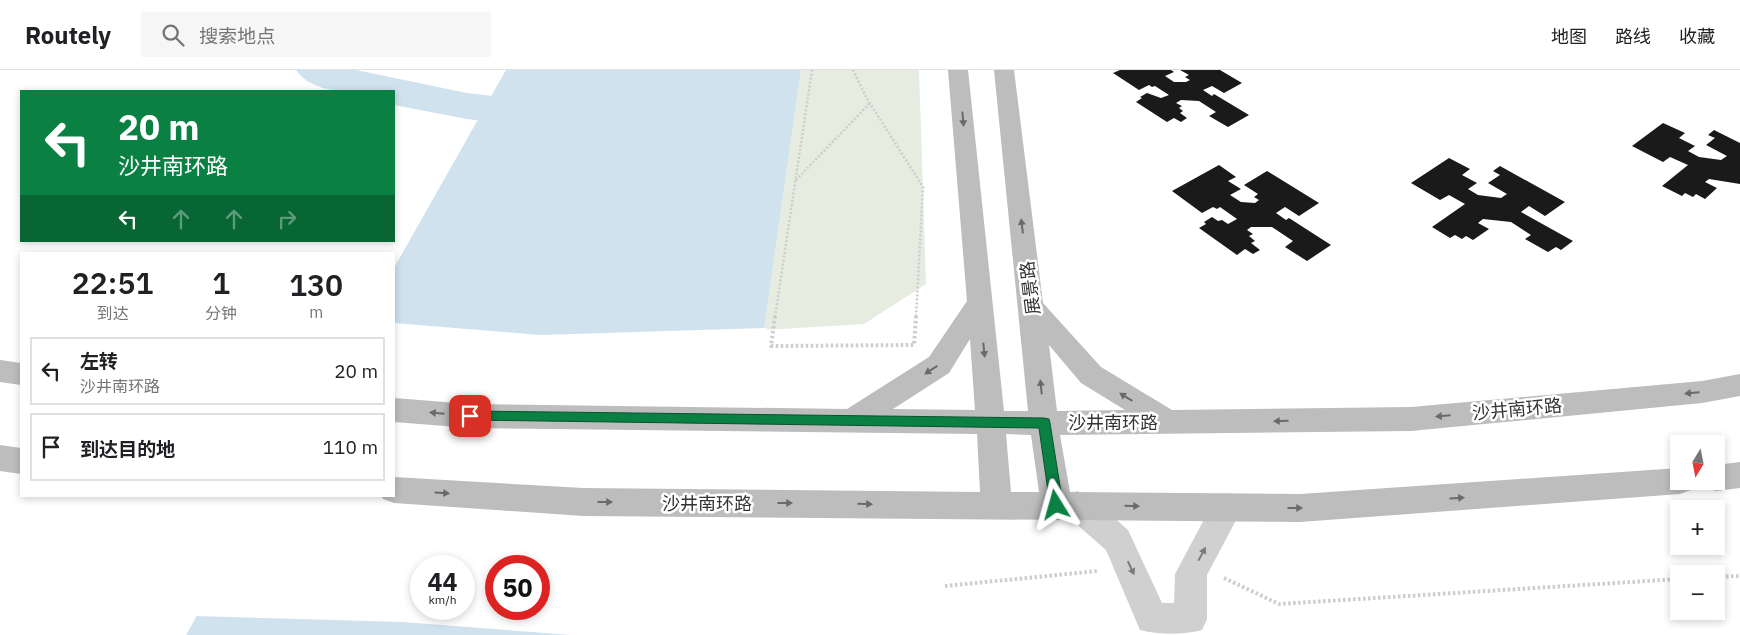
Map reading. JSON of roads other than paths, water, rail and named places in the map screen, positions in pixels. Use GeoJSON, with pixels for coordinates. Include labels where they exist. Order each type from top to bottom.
{"type":"FeatureCollection","features":[{"type":"Feature","properties":{"kind":"main road"},"geometry":{"type":"LineString","coordinates":[[958,70],[991,422],[996,505]]}},
{"type":"Feature","properties":{"kind":"main road","name":"展景路"},"geometry":{"type":"LineString","coordinates":[[1004,70],[1044,423],[1067,505]]}},
{"type":"Feature","properties":{"kind":"main road"},"geometry":{"type":"LineString","coordinates":[[853,420],[939,365],[979,303]]}},
{"type":"Feature","properties":{"kind":"main road"},"geometry":{"type":"LineString","coordinates":[[1032,307],[1090,375],[1168,422]]}},
{"type":"Feature","properties":{"kind":"main road"},"geometry":{"type":"LineString","coordinates":[[0,371],[20,374]]}},
{"type":"Feature","properties":{"kind":"main road","name":"沙井南环路"},"geometry":{"type":"LineString","coordinates":[[395,410],[470,416],[1044,423],[1411,419],[1692,393],[1740,385]]}},
{"type":"Feature","properties":{"kind":"main road"},"geometry":{"type":"LineString","coordinates":[[0,458],[20,461]]}},
{"type":"Feature","properties":{"kind":"main road"},"geometry":{"type":"LineString","coordinates":[[1725,477],[1740,475]]}},
{"type":"Feature","properties":{"kind":"main road","name":"沙井南环路"},"geometry":{"type":"LineString","coordinates":[[395,490],[583,502],[1300,508],[1670,482]]}},
{"type":"Feature","properties":{"kind":"street"},"geometry":{"type":"LineString","coordinates":[[1067,505],[1117,540],[1132,570],[1152,619],[1190,619],[1191,574],[1227,507]]}},
{"type":"Feature","properties":{"kind":"water"},"geometry":{"type":"Polygon","coordinates":[[[506,70],[801,70],[764,330],[698,635],[186,635],[263,497],[395,497],[395,266],[506,70]]]}},
{"type":"Feature","properties":{"kind":"waterway"},"geometry":{"type":"LineString","coordinates":[[317,70],[351,83],[386,90]]}},
{"type":"Feature","properties":{"kind":"waterway"},"geometry":{"type":"LineString","coordinates":[[395,92],[467,106],[560,117]]}}]}
